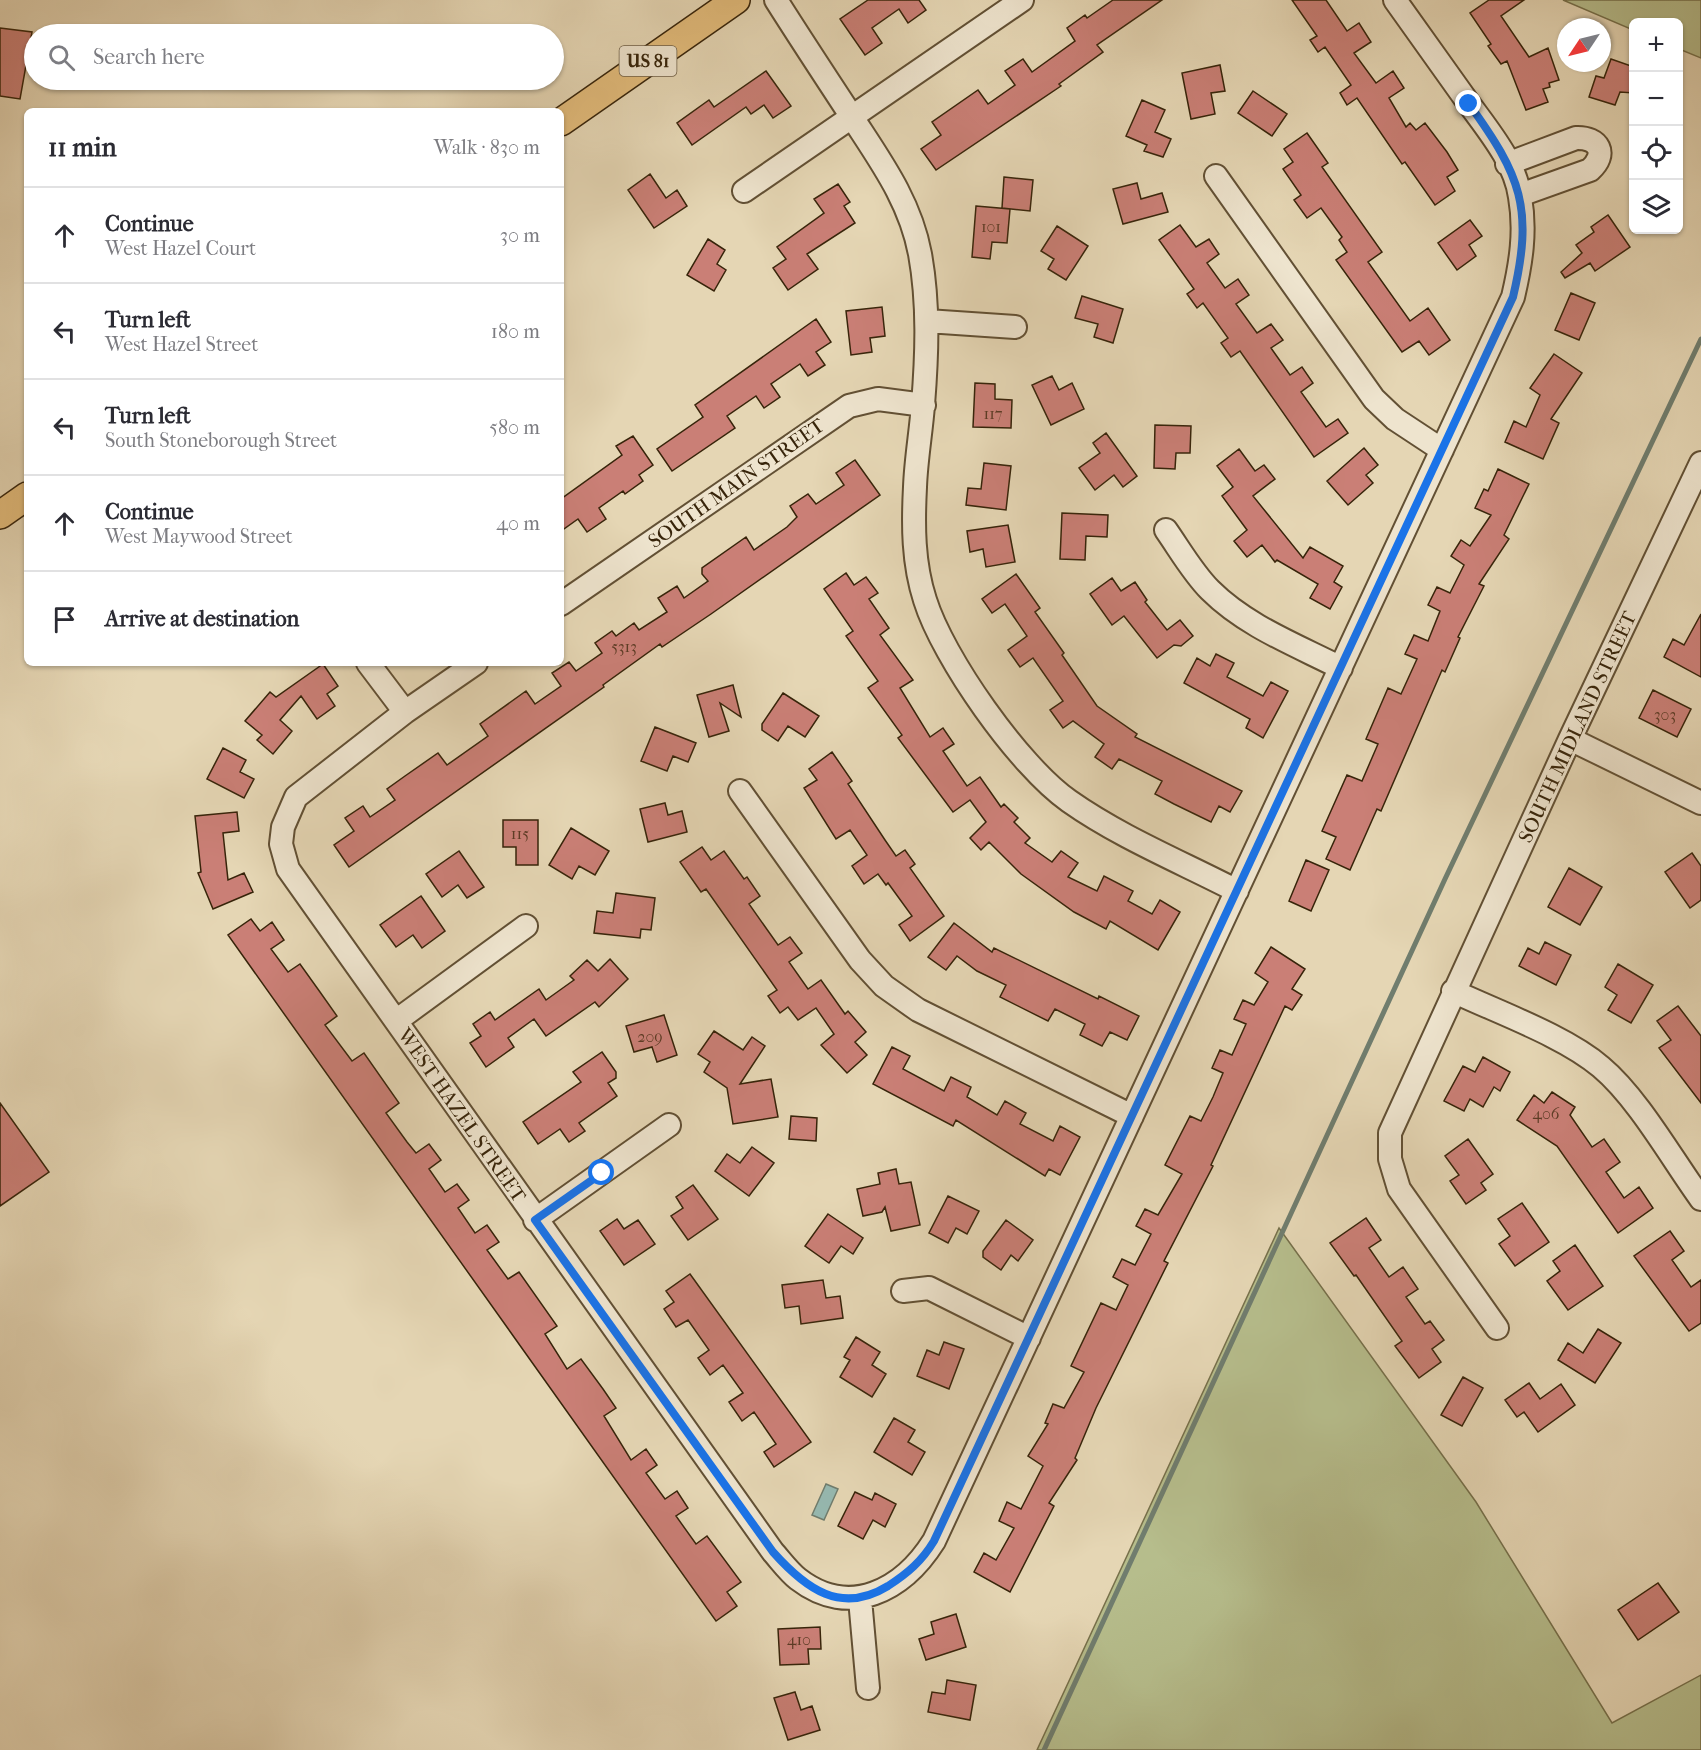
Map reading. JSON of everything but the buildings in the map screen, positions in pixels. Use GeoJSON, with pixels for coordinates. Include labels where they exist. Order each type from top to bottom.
{"type":"FeatureCollection","features":[{"type":"Feature","properties":{"kind":"main road","name":"US 81"},"geometry":{"type":"LineString","coordinates":[[564,120],[736,0]]}},
{"type":"Feature","properties":{"kind":"main road"},"geometry":{"type":"LineString","coordinates":[[0,515],[24,498]]}},
{"type":"Feature","properties":{"kind":"street"},"geometry":{"type":"LineString","coordinates":[[776,0],[890,175],[908,208],[920,253],[927,321],[924,405],[915,484],[914,541],[924,596],[933,624],[951,656],[1017,751],[1068,801],[1108,825],[1237,891]]}},
{"type":"Feature","properties":{"kind":"street"},"geometry":{"type":"LineString","coordinates":[[744,191],[1022,0]]}},
{"type":"Feature","properties":{"kind":"street"},"geometry":{"type":"LineString","coordinates":[[868,1688],[860,1599],[871,1596],[910,1572],[932,1545],[1513,297],[1520,267],[1523,233],[1520,195],[1494,139],[1395,0]]}},
{"type":"Feature","properties":{"kind":"street"},"geometry":{"type":"LineString","coordinates":[[1507,164],[1576,138],[1586,138],[1596,144],[1600,152],[1598,163],[1590,170],[1520,195]]}},
{"type":"Feature","properties":{"kind":"street"},"geometry":{"type":"LineString","coordinates":[[1216,176],[1374,399],[1395,419],[1442,450]]}},
{"type":"Feature","properties":{"kind":"street"},"geometry":{"type":"LineString","coordinates":[[927,321],[1015,327]]}},
{"type":"Feature","properties":{"kind":"street","name":"SOUTH MAIN STREET"},"geometry":{"type":"LineString","coordinates":[[564,602],[849,406],[878,399],[924,405]]}},
{"type":"Feature","properties":{"kind":"street","name":"SOUTH MIDLAND STREET"},"geometry":{"type":"LineString","coordinates":[[1497,1328],[1417,1218],[1399,1189],[1390,1159],[1390,1133],[1570,739],[1695,493],[1701,463]]}},
{"type":"Feature","properties":{"kind":"street"},"geometry":{"type":"LineString","coordinates":[[1166,530],[1193,570],[1222,602],[1246,620],[1341,668]]}},
{"type":"Feature","properties":{"kind":"street"},"geometry":{"type":"LineString","coordinates":[[370,666],[405,712],[472,666]]}},
{"type":"Feature","properties":{"kind":"street","name":"WEST HAZEL STREET"},"geometry":{"type":"LineString","coordinates":[[405,712],[296,797],[283,821],[281,844],[288,869],[535,1220],[773,1552],[799,1580],[843,1598],[860,1599]]}},
{"type":"Feature","properties":{"kind":"street"},"geometry":{"type":"LineString","coordinates":[[1570,739],[1701,803]]}},
{"type":"Feature","properties":{"kind":"street"},"geometry":{"type":"LineString","coordinates":[[740,791],[860,960],[888,989],[918,1010],[1132,1116]]}},
{"type":"Feature","properties":{"kind":"street"},"geometry":{"type":"LineString","coordinates":[[396,1021],[526,926]]}},
{"type":"Feature","properties":{"kind":"street"},"geometry":{"type":"LineString","coordinates":[[1453,991],[1551,1037],[1601,1066],[1638,1111],[1701,1199]]}},
{"type":"Feature","properties":{"kind":"street"},"geometry":{"type":"LineString","coordinates":[[535,1220],[669,1125]]}},
{"type":"Feature","properties":{"kind":"street"},"geometry":{"type":"LineString","coordinates":[[903,1291],[929,1288],[1029,1338]]}},
{"type":"Feature","properties":{"kind":"green space"},"geometry":{"type":"Polygon","coordinates":[[[1563,0],[1701,0],[1701,58],[1683,51],[1683,18],[1629,18],[1629,28],[1611,21],[1611,18],[1605,18],[1563,0]]]}},
{"type":"Feature","properties":{"kind":"green space"},"geometry":{"type":"Polygon","coordinates":[[[1279,1228],[1476,1502],[1612,1723],[1701,1675],[1701,1750],[1037,1750],[1279,1228]]]}},
{"type":"Feature","properties":{"kind":"water"},"geometry":{"type":"Polygon","coordinates":[[[826,1484],[838,1489],[824,1520],[812,1515],[826,1484]]]}},
{"type":"Feature","properties":{"kind":"waterway"},"geometry":{"type":"LineString","coordinates":[[1044,1750],[1445,879],[1701,339]]}},
{"type":"Feature","properties":{"kind":"route"},"geometry":{"type":"LineString","coordinates":[[602,1173],[535,1220],[773,1552],[799,1580],[826,1593],[843,1598],[860,1599],[871,1596],[910,1572],[921,1561],[934,1541],[1513,297],[1520,267],[1523,233],[1520,195],[1512,173],[1494,139],[1469,104]]}}]}
